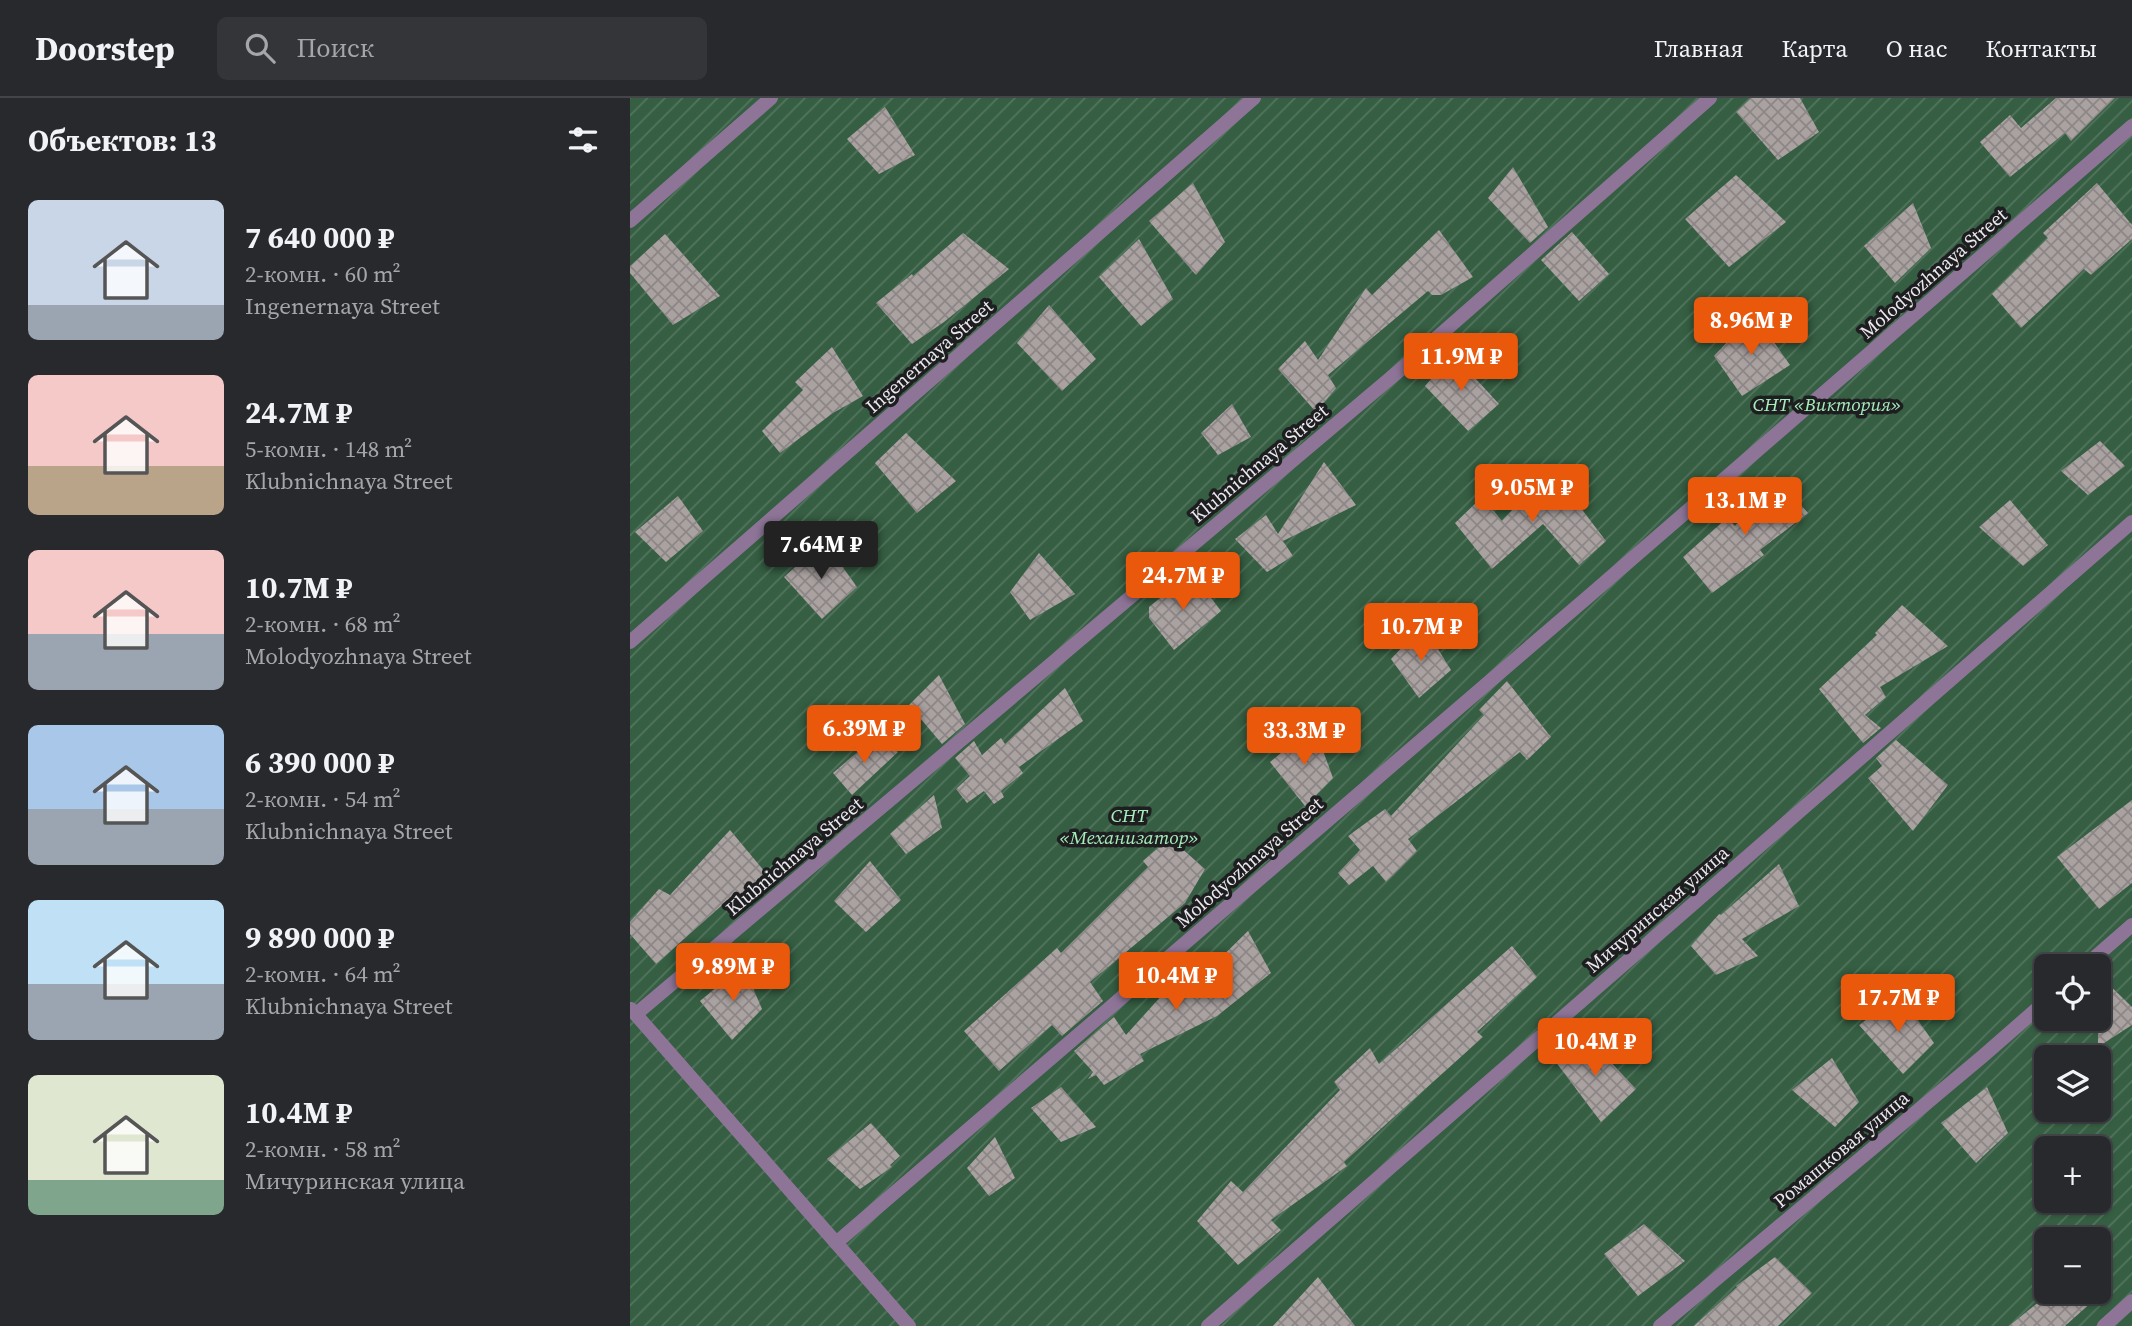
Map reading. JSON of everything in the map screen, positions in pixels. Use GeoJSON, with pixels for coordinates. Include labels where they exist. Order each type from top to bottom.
{"type":"FeatureCollection","features":[{"type":"Feature","properties":{"kind":"street"},"geometry":{"type":"LineString","coordinates":[[630,221],[771,98]]}},
{"type":"Feature","properties":{"kind":"street","name":"Ingenernaya Street"},"geometry":{"type":"LineString","coordinates":[[630,642],[1254,98]]}},
{"type":"Feature","properties":{"kind":"street","name":"Klubnichnaya Street"},"geometry":{"type":"LineString","coordinates":[[633,1011],[1400,370],[1710,98]]}},
{"type":"Feature","properties":{"kind":"street","name":"Molodyozhnaya Street"},"geometry":{"type":"LineString","coordinates":[[836,1243],[2132,126]]}},
{"type":"Feature","properties":{"kind":"street","name":"Мичуринская улица"},"geometry":{"type":"LineString","coordinates":[[1208,1326],[2132,522]]}},
{"type":"Feature","properties":{"kind":"street"},"geometry":{"type":"LineString","coordinates":[[2099,954],[2132,925]]}},
{"type":"Feature","properties":{"kind":"street"},"geometry":{"type":"LineString","coordinates":[[633,1011],[909,1326]]}},
{"type":"Feature","properties":{"kind":"street","name":"Ромашковая улица"},"geometry":{"type":"LineString","coordinates":[[1660,1326],[2034,1011]]}},
{"type":"Feature","properties":{"kind":"street"},"geometry":{"type":"LineString","coordinates":[[2104,1326],[2132,1301]]}},
{"type":"Feature","properties":{"kind":"green space","name":"СНТ «Механизатор»"},"geometry":{"type":"Polygon","coordinates":[[[630,98],[2132,98],[2132,1326],[630,1326],[630,98]]]}},
{"type":"Feature","properties":{"kind":"building"},"geometry":{"type":"Polygon","coordinates":[[[1751,98],[1800,98],[1819,132],[1778,160],[1736,112],[1751,98]]]}},
{"type":"Feature","properties":{"kind":"building"},"geometry":{"type":"Polygon","coordinates":[[[2056,98],[2115,98],[2071,141],[2065,133],[2010,177],[1980,142],[2010,115],[2021,128],[2056,98]]]}},
{"type":"Feature","properties":{"kind":"building"},"geometry":{"type":"Polygon","coordinates":[[[885,107],[915,155],[879,174],[847,139],[885,107]]]}},
{"type":"Feature","properties":{"kind":"building"},"geometry":{"type":"Polygon","coordinates":[[[1513,167],[1548,227],[1530,243],[1488,198],[1513,167]]]}},
{"type":"Feature","properties":{"kind":"building"},"geometry":{"type":"Polygon","coordinates":[[[1736,175],[1786,222],[1729,267],[1685,219],[1736,175]]]}},
{"type":"Feature","properties":{"kind":"building"},"geometry":{"type":"Polygon","coordinates":[[[1193,183],[1225,242],[1196,275],[1149,221],[1193,183]]]}},
{"type":"Feature","properties":{"kind":"building"},"geometry":{"type":"Polygon","coordinates":[[[2097,183],[2132,225],[2132,239],[2091,275],[2084,269],[2021,328],[1992,294],[2048,238],[2043,233],[2097,183]]]}},
{"type":"Feature","properties":{"kind":"building"},"geometry":{"type":"Polygon","coordinates":[[[1913,203],[1931,248],[1895,283],[1864,246],[1913,203]]]}},
{"type":"Feature","properties":{"kind":"building"},"geometry":{"type":"Polygon","coordinates":[[[1439,230],[1473,277],[1441,295],[1432,295],[1428,291],[1328,375],[1336,388],[1316,412],[1278,369],[1305,341],[1318,360],[1366,288],[1372,295],[1439,230]]]}},
{"type":"Feature","properties":{"kind":"building"},"geometry":{"type":"Polygon","coordinates":[[[1572,232],[1609,274],[1579,301],[1541,260],[1572,232]]]}},
{"type":"Feature","properties":{"kind":"building"},"geometry":{"type":"Polygon","coordinates":[[[963,233],[1009,269],[944,322],[912,344],[876,303],[912,274],[913,276],[963,233]]]}},
{"type":"Feature","properties":{"kind":"building"},"geometry":{"type":"Polygon","coordinates":[[[665,234],[720,296],[673,325],[630,273],[630,266],[665,234]]]}},
{"type":"Feature","properties":{"kind":"building"},"geometry":{"type":"Polygon","coordinates":[[[1139,239],[1173,299],[1141,326],[1099,277],[1139,239]]]}},
{"type":"Feature","properties":{"kind":"building"},"geometry":{"type":"Polygon","coordinates":[[[1049,305],[1096,359],[1062,391],[1017,343],[1049,305]]]}},
{"type":"Feature","properties":{"kind":"building"},"geometry":{"type":"Polygon","coordinates":[[[1754,314],[1790,365],[1742,396],[1714,356],[1754,314]]]}},
{"type":"Feature","properties":{"kind":"building"},"geometry":{"type":"Polygon","coordinates":[[[832,347],[863,396],[833,413],[780,453],[762,431],[803,390],[795,382],[832,347]]]}},
{"type":"Feature","properties":{"kind":"building"},"geometry":{"type":"Polygon","coordinates":[[[1453,354],[1499,404],[1468,431],[1425,386],[1453,354]]]}},
{"type":"Feature","properties":{"kind":"building"},"geometry":{"type":"Polygon","coordinates":[[[1232,404],[1251,437],[1218,455],[1201,433],[1232,404]]]}},
{"type":"Feature","properties":{"kind":"building"},"geometry":{"type":"Polygon","coordinates":[[[906,433],[956,481],[917,513],[875,463],[906,433]]]}},
{"type":"Feature","properties":{"kind":"building"},"geometry":{"type":"Polygon","coordinates":[[[2100,441],[2125,466],[2088,495],[2061,471],[2100,441]]]}},
{"type":"Feature","properties":{"kind":"building"},"geometry":{"type":"Polygon","coordinates":[[[1324,462],[1356,505],[1283,541],[1293,556],[1267,572],[1235,539],[1266,515],[1278,534],[1324,462]]]}},
{"type":"Feature","properties":{"kind":"building"},"geometry":{"type":"Polygon","coordinates":[[[1551,469],[1606,541],[1579,565],[1543,524],[1492,569],[1455,523],[1482,497],[1502,521],[1551,469]]]}},
{"type":"Feature","properties":{"kind":"building"},"geometry":{"type":"Polygon","coordinates":[[[1775,476],[1808,513],[1760,550],[1764,555],[1712,593],[1683,557],[1727,518],[1735,526],[1775,476]]]}},
{"type":"Feature","properties":{"kind":"building"},"geometry":{"type":"Polygon","coordinates":[[[678,496],[703,531],[666,562],[635,532],[678,496]]]}},
{"type":"Feature","properties":{"kind":"building"},"geometry":{"type":"Polygon","coordinates":[[[2010,500],[2048,545],[2023,566],[1979,527],[2010,500]]]}},
{"type":"Feature","properties":{"kind":"building"},"geometry":{"type":"Polygon","coordinates":[[[824,541],[857,587],[822,619],[784,577],[824,541]]]}},
{"type":"Feature","properties":{"kind":"building"},"geometry":{"type":"Polygon","coordinates":[[[1039,553],[1075,594],[1030,620],[1010,592],[1039,553]]]}},
{"type":"Feature","properties":{"kind":"building"},"geometry":{"type":"Polygon","coordinates":[[[1185,578],[1196,578],[1221,611],[1174,650],[1149,618],[1149,607],[1185,578]]]}},
{"type":"Feature","properties":{"kind":"building"},"geometry":{"type":"Polygon","coordinates":[[[1902,605],[1948,646],[1880,687],[1886,697],[1865,715],[1881,728],[1863,743],[1819,689],[1877,635],[1875,633],[1902,605]]]}},
{"type":"Feature","properties":{"kind":"building"},"geometry":{"type":"Polygon","coordinates":[[[1423,625],[1451,670],[1419,698],[1391,659],[1423,625]]]}},
{"type":"Feature","properties":{"kind":"building"},"geometry":{"type":"Polygon","coordinates":[[[939,675],[965,724],[942,744],[909,705],[939,675]]]}},
{"type":"Feature","properties":{"kind":"building"},"geometry":{"type":"Polygon","coordinates":[[[1507,681],[1551,737],[1527,760],[1520,752],[1408,839],[1417,851],[1386,882],[1373,866],[1349,885],[1338,873],[1360,850],[1348,836],[1385,809],[1391,816],[1484,715],[1479,710],[1507,681]]]}},
{"type":"Feature","properties":{"kind":"building"},"geometry":{"type":"Polygon","coordinates":[[[1065,688],[1083,721],[1019,767],[1023,773],[1001,791],[1004,797],[994,804],[984,791],[967,803],[956,789],[970,776],[955,758],[974,741],[982,755],[1001,738],[1005,744],[1065,688]]]}},
{"type":"Feature","properties":{"kind":"building"},"geometry":{"type":"Polygon","coordinates":[[[1314,726],[1333,778],[1305,806],[1270,762],[1314,726]]]}},
{"type":"Feature","properties":{"kind":"building"},"geometry":{"type":"Polygon","coordinates":[[[875,737],[898,752],[852,795],[833,773],[875,737]]]}},
{"type":"Feature","properties":{"kind":"building"},"geometry":{"type":"Polygon","coordinates":[[[1896,740],[1948,785],[1913,831],[1868,778],[1882,766],[1876,758],[1896,740]]]}},
{"type":"Feature","properties":{"kind":"building"},"geometry":{"type":"Polygon","coordinates":[[[934,795],[942,828],[906,854],[890,834],[934,795]]]}},
{"type":"Feature","properties":{"kind":"building"},"geometry":{"type":"Polygon","coordinates":[[[2132,800],[2132,883],[2099,909],[2057,857],[2132,800]]]}},
{"type":"Feature","properties":{"kind":"building"},"geometry":{"type":"Polygon","coordinates":[[[730,830],[765,872],[734,904],[729,899],[656,964],[630,934],[630,922],[659,889],[670,895],[730,830]]]}},
{"type":"Feature","properties":{"kind":"building"},"geometry":{"type":"Polygon","coordinates":[[[1170,838],[1205,869],[1185,903],[1090,982],[1103,1001],[1062,1036],[1052,1025],[999,1071],[964,1031],[1057,948],[1061,953],[1148,867],[1143,861],[1170,838]]]}},
{"type":"Feature","properties":{"kind":"building"},"geometry":{"type":"Polygon","coordinates":[[[870,861],[901,900],[866,932],[834,901],[870,861]]]}},
{"type":"Feature","properties":{"kind":"building"},"geometry":{"type":"Polygon","coordinates":[[[1779,864],[1799,906],[1742,939],[1758,956],[1716,975],[1691,946],[1719,914],[1779,864]]]}},
{"type":"Feature","properties":{"kind":"building"},"geometry":{"type":"Polygon","coordinates":[[[1248,931],[1271,973],[1217,1016],[1140,1054],[1144,1061],[1104,1085],[1096,1075],[1088,1079],[1093,1072],[1074,1051],[1114,1017],[1126,1035],[1182,973],[1190,988],[1248,931]]]}},
{"type":"Feature","properties":{"kind":"building"},"geometry":{"type":"Polygon","coordinates":[[[1512,946],[1537,977],[1477,1032],[1483,1037],[1344,1162],[1347,1166],[1271,1220],[1281,1230],[1238,1265],[1197,1221],[1231,1181],[1243,1192],[1340,1090],[1334,1082],[1370,1048],[1379,1064],[1512,946]]]}},
{"type":"Feature","properties":{"kind":"building"},"geometry":{"type":"Polygon","coordinates":[[[743,965],[762,1009],[732,1040],[700,1001],[743,965]]]}},
{"type":"Feature","properties":{"kind":"building"},"geometry":{"type":"Polygon","coordinates":[[[2111,987],[2132,1007],[2132,1025],[2098,1045],[2098,1031],[2111,1031],[2111,987]]]}},
{"type":"Feature","properties":{"kind":"building"},"geometry":{"type":"Polygon","coordinates":[[[1900,995],[1934,1043],[1903,1074],[1859,1025],[1900,995]]]}},
{"type":"Feature","properties":{"kind":"building"},"geometry":{"type":"Polygon","coordinates":[[[1586,1036],[1636,1089],[1601,1122],[1555,1061],[1586,1036]]]}},
{"type":"Feature","properties":{"kind":"building"},"geometry":{"type":"Polygon","coordinates":[[[1832,1058],[1859,1102],[1835,1127],[1792,1090],[1832,1058]]]}},
{"type":"Feature","properties":{"kind":"building"},"geometry":{"type":"Polygon","coordinates":[[[1061,1087],[1096,1127],[1061,1142],[1031,1108],[1061,1087]]]}},
{"type":"Feature","properties":{"kind":"building"},"geometry":{"type":"Polygon","coordinates":[[[1987,1087],[2008,1133],[1976,1163],[1941,1123],[1987,1087]]]}},
{"type":"Feature","properties":{"kind":"building"},"geometry":{"type":"Polygon","coordinates":[[[871,1123],[900,1156],[890,1165],[892,1167],[860,1189],[827,1159],[871,1123]]]}},
{"type":"Feature","properties":{"kind":"building"},"geometry":{"type":"Polygon","coordinates":[[[995,1137],[1015,1178],[989,1196],[967,1168],[995,1137]]]}},
{"type":"Feature","properties":{"kind":"building"},"geometry":{"type":"Polygon","coordinates":[[[1644,1224],[1685,1261],[1638,1296],[1604,1254],[1644,1224]]]}},
{"type":"Feature","properties":{"kind":"building"},"geometry":{"type":"Polygon","coordinates":[[[1775,1257],[1812,1293],[1778,1326],[1694,1326],[1736,1286],[1775,1257]]]}},
{"type":"Feature","properties":{"kind":"building"},"geometry":{"type":"Polygon","coordinates":[[[1318,1277],[1355,1326],[1273,1326],[1318,1277]]]}},
{"type":"Feature","properties":{"kind":"building"},"geometry":{"type":"Polygon","coordinates":[[[2036,1304],[2090,1304],[2065,1326],[2009,1326],[2036,1304]]]}},
{"type":"Feature","properties":{"kind":"park label","name":"СНТ «Виктория»"},"geometry":{"type":"Point","coordinates":[1827,404]}}]}
